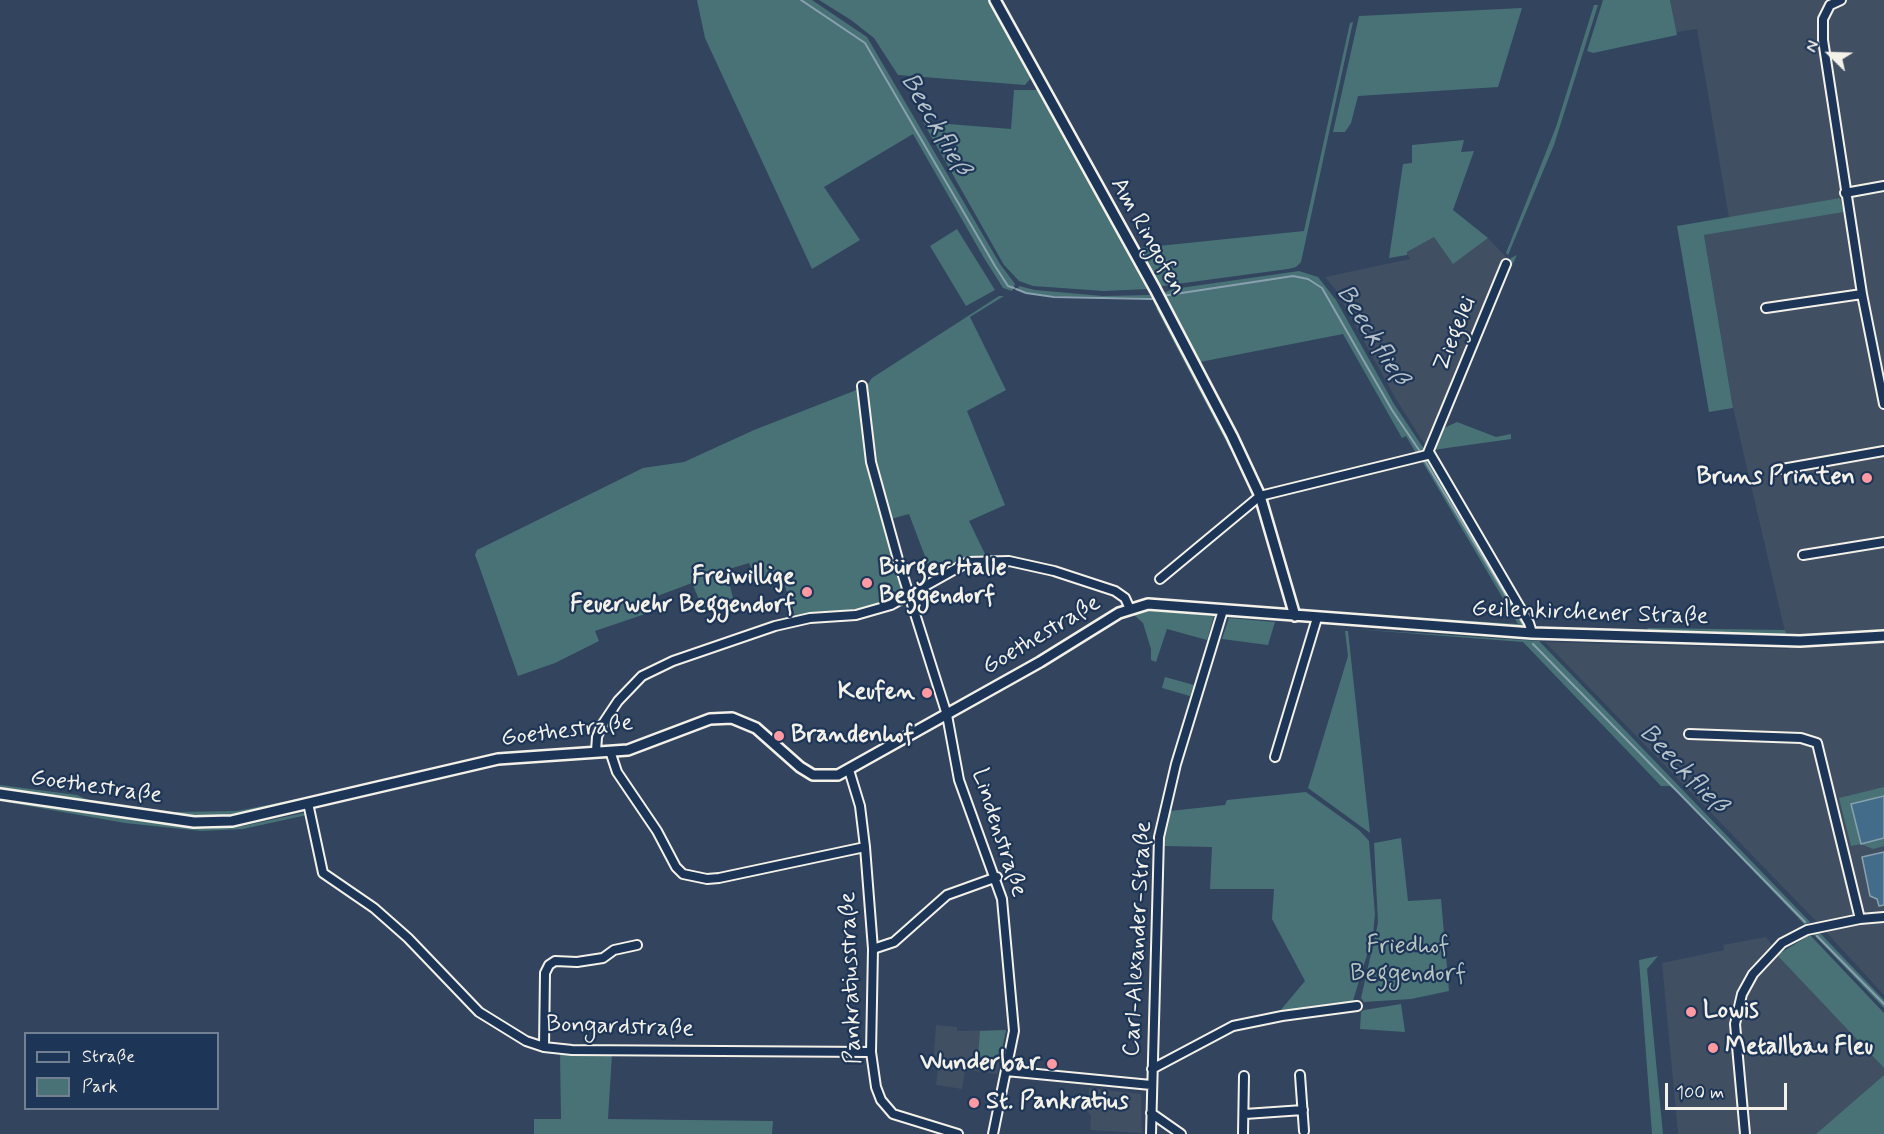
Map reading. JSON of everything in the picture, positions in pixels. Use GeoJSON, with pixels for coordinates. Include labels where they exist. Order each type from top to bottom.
{"type":"FeatureCollection","features":[{"type":"Feature","properties":{"kind":"street","name":"Am Ringofen"},"geometry":{"type":"LineString","coordinates":[[995,0],[1155,289],[1260,496],[1295,616]]}},
{"type":"Feature","properties":{"kind":"street"},"geometry":{"type":"LineString","coordinates":[[1841,0],[1830,5],[1823,19],[1823,40],[1845,193],[1862,294],[1882,381],[1884,404]]}},
{"type":"Feature","properties":{"kind":"street"},"geometry":{"type":"LineString","coordinates":[[1845,193],[1884,186]]}},
{"type":"Feature","properties":{"kind":"street","name":"Ziegelei"},"geometry":{"type":"LineString","coordinates":[[1429,452],[1506,264]]}},
{"type":"Feature","properties":{"kind":"street"},"geometry":{"type":"LineString","coordinates":[[1766,308],[1862,294]]}},
{"type":"Feature","properties":{"kind":"street","name":"Lindenstraße"},"geometry":{"type":"LineString","coordinates":[[862,386],[871,462],[947,715],[953,754],[965,800],[996,877],[1002,899],[1014,1031],[993,1134]]}},
{"type":"Feature","properties":{"kind":"street"},"geometry":{"type":"LineString","coordinates":[[1782,469],[1884,451]]}},
{"type":"Feature","properties":{"kind":"street"},"geometry":{"type":"LineString","coordinates":[[1160,579],[1260,496],[1421,458],[1429,452],[1529,623],[1532,633]]}},
{"type":"Feature","properties":{"kind":"street"},"geometry":{"type":"LineString","coordinates":[[1803,555],[1884,542]]}},
{"type":"Feature","properties":{"kind":"street"},"geometry":{"type":"LineString","coordinates":[[596,751],[597,737],[602,724],[618,701],[642,676],[673,661],[775,626],[810,618],[856,615],[891,605],[968,562],[1008,561],[1102,586],[1125,598],[1129,607]]}},
{"type":"Feature","properties":{"kind":"street","name":"Goethestraße"},"geometry":{"type":"LineString","coordinates":[[0,794],[194,822],[232,821],[498,759],[628,750],[711,719],[732,718],[756,728],[800,767],[813,775],[824,777],[849,771],[885,747],[947,715],[1129,607],[1148,604],[1295,616]]}},
{"type":"Feature","properties":{"kind":"street","name":"Carl-Alexander-Straße"},"geometry":{"type":"LineString","coordinates":[[1151,1134],[1159,837],[1176,764],[1215,642],[1222,610]]}},
{"type":"Feature","properties":{"kind":"street","name":"Geilenkirchener Straße"},"geometry":{"type":"LineString","coordinates":[[1295,616],[1532,633],[1800,640],[1884,636]]}},
{"type":"Feature","properties":{"kind":"street"},"geometry":{"type":"LineString","coordinates":[[1275,757],[1317,618]]}},
{"type":"Feature","properties":{"kind":"street"},"geometry":{"type":"LineString","coordinates":[[1689,734],[1801,738],[1817,743],[1860,919]]}},
{"type":"Feature","properties":{"kind":"street"},"geometry":{"type":"LineString","coordinates":[[610,751],[617,772],[657,831],[676,867],[683,874],[719,878],[865,847]]}},
{"type":"Feature","properties":{"kind":"street","name":"Pankratiusstraße"},"geometry":{"type":"LineString","coordinates":[[849,771],[860,806],[865,847],[873,949],[871,1052],[876,1087],[885,1106],[893,1114],[958,1134]]}},
{"type":"Feature","properties":{"kind":"street","name":"Bongardstraße"},"geometry":{"type":"LineString","coordinates":[[308,803],[322,873],[374,908],[400,930],[478,1012],[504,1030],[544,1047],[572,1050],[871,1052]]}},
{"type":"Feature","properties":{"kind":"street"},"geometry":{"type":"LineString","coordinates":[[873,949],[894,942],[947,895],[996,877]]}},
{"type":"Feature","properties":{"kind":"street"},"geometry":{"type":"LineString","coordinates":[[1744,1134],[1736,1024],[1742,994],[1753,974],[1768,955],[1807,930],[1860,919],[1884,917]]}},
{"type":"Feature","properties":{"kind":"street"},"geometry":{"type":"LineString","coordinates":[[544,1047],[545,973],[549,965],[555,961],[577,962],[603,958],[614,950],[637,945]]}},
{"type":"Feature","properties":{"kind":"street"},"geometry":{"type":"LineString","coordinates":[[1152,1069],[1233,1026],[1282,1016],[1357,1006]]}},
{"type":"Feature","properties":{"kind":"street"},"geometry":{"type":"LineString","coordinates":[[1006,1071],[1151,1085]]}},
{"type":"Feature","properties":{"kind":"street"},"geometry":{"type":"LineString","coordinates":[[1300,1075],[1304,1131]]}},
{"type":"Feature","properties":{"kind":"street"},"geometry":{"type":"LineString","coordinates":[[1243,1134],[1244,1076]]}},
{"type":"Feature","properties":{"kind":"street"},"geometry":{"type":"LineString","coordinates":[[1245,1114],[1303,1110]]}},
{"type":"Feature","properties":{"kind":"street"},"geometry":{"type":"LineString","coordinates":[[1151,1113],[1181,1134]]}},
{"type":"Feature","properties":{"kind":"shaded area"},"geometry":{"type":"Polygon","coordinates":[[[1670,0],[1884,0],[1884,995],[1816,921],[1545,642],[1789,649],[1734,412],[1704,235],[1843,212],[1840,198],[1729,218],[1697,29],[1676,32],[1670,0]]]}},
{"type":"Feature","properties":{"kind":"shaded area"},"geometry":{"type":"Polygon","coordinates":[[[1434,236],[1453,263],[1488,238],[1507,258],[1425,445],[1396,399],[1335,289],[1325,277],[1410,259],[1406,253],[1434,236]]]}},
{"type":"Feature","properties":{"kind":"shaded area"},"geometry":{"type":"Polygon","coordinates":[[[1884,796],[1884,838],[1861,844],[1851,804],[1884,796]]]}},
{"type":"Feature","properties":{"kind":"shaded area"},"geometry":{"type":"Polygon","coordinates":[[[1884,852],[1884,905],[1879,906],[1877,899],[1870,896],[1862,857],[1884,852]]]}},
{"type":"Feature","properties":{"kind":"shaded area"},"geometry":{"type":"Polygon","coordinates":[[[1766,937],[1772,945],[1747,971],[1736,992],[1729,1023],[1741,1134],[1678,1134],[1662,963],[1724,950],[1723,945],[1766,937]]]}},
{"type":"Feature","properties":{"kind":"shaded area"},"geometry":{"type":"Polygon","coordinates":[[[1777,955],[1884,1068],[1884,1075],[1816,1134],[1749,1134],[1738,1029],[1750,984],[1777,955]]]}},
{"type":"Feature","properties":{"kind":"shaded area"},"geometry":{"type":"Polygon","coordinates":[[[936,1025],[957,1027],[957,1031],[1006,1030],[997,1074],[965,1070],[962,1089],[936,1085],[938,1066],[933,1065],[936,1025]]]}},
{"type":"Feature","properties":{"kind":"shaded area"},"geometry":{"type":"Polygon","coordinates":[[[1089,1088],[1141,1094],[1142,1133],[1090,1130],[1091,1116],[1087,1111],[1089,1088]]]}},
{"type":"Feature","properties":{"kind":"green space"},"geometry":{"type":"Polygon","coordinates":[[[697,0],[812,0],[867,37],[1000,264],[1015,284],[1012,291],[1003,288],[984,258],[913,134],[824,187],[860,240],[812,269],[705,38],[697,0]]]}},
{"type":"Feature","properties":{"kind":"green space"},"geometry":{"type":"Polygon","coordinates":[[[819,0],[990,0],[1031,78],[1025,85],[898,75],[874,38],[819,0]]]}},
{"type":"Feature","properties":{"kind":"green space"},"geometry":{"type":"Polygon","coordinates":[[[998,0],[1139,248],[1304,231],[1350,23],[1353,22],[1301,262],[1296,267],[1288,269],[1162,286],[1156,284],[998,0]]]}},
{"type":"Feature","properties":{"kind":"green space"},"geometry":{"type":"Polygon","coordinates":[[[1603,0],[1670,0],[1677,35],[1593,53],[1587,51],[1603,0]]]}},
{"type":"Feature","properties":{"kind":"green space"},"geometry":{"type":"Polygon","coordinates":[[[1594,5],[1598,5],[1554,145],[1508,255],[1506,253],[1556,127],[1594,5]]]}},
{"type":"Feature","properties":{"kind":"green space"},"geometry":{"type":"Polygon","coordinates":[[[1522,8],[1498,87],[1358,96],[1351,123],[1345,132],[1333,132],[1359,16],[1522,8]]]}},
{"type":"Feature","properties":{"kind":"green space"},"geometry":{"type":"Polygon","coordinates":[[[1014,90],[1038,90],[1148,289],[1104,291],[1033,286],[1019,281],[1004,265],[923,122],[1011,129],[1014,90]]]}},
{"type":"Feature","properties":{"kind":"green space"},"geometry":{"type":"Polygon","coordinates":[[[1464,140],[1461,152],[1474,151],[1453,210],[1488,238],[1453,264],[1434,237],[1407,252],[1407,255],[1389,258],[1403,164],[1412,163],[1412,145],[1464,140]]]}},
{"type":"Feature","properties":{"kind":"green space"},"geometry":{"type":"Polygon","coordinates":[[[1840,198],[1844,212],[1704,235],[1733,408],[1709,412],[1677,226],[1840,198]]]}},
{"type":"Feature","properties":{"kind":"green space"},"geometry":{"type":"Polygon","coordinates":[[[957,229],[995,290],[966,306],[930,246],[957,229]]]}},
{"type":"Feature","properties":{"kind":"green space"},"geometry":{"type":"Polygon","coordinates":[[[1517,255],[1498,295],[1462,386],[1460,384],[1511,258],[1517,255]]]}},
{"type":"Feature","properties":{"kind":"green space"},"geometry":{"type":"Polygon","coordinates":[[[1299,271],[1318,277],[1336,300],[1394,404],[1424,449],[1423,453],[1417,455],[1406,436],[1402,438],[1343,334],[1200,362],[1238,434],[1238,441],[1161,294],[1173,289],[1299,271]]]}},
{"type":"Feature","properties":{"kind":"green space"},"geometry":{"type":"Polygon","coordinates":[[[1019,286],[1035,290],[1103,296],[1150,295],[1151,298],[1054,296],[1027,293],[1018,289],[1019,286]]]}},
{"type":"Feature","properties":{"kind":"green space"},"geometry":{"type":"Polygon","coordinates":[[[999,296],[1004,296],[970,317],[1006,390],[967,411],[1005,505],[969,521],[986,556],[966,559],[932,575],[909,514],[891,519],[874,462],[865,388],[872,378],[999,296]]]}},
{"type":"Feature","properties":{"kind":"green space"},"geometry":{"type":"Polygon","coordinates":[[[1156,308],[1161,310],[1234,447],[1230,449],[1156,308]]]}},
{"type":"Feature","properties":{"kind":"green space"},"geometry":{"type":"Polygon","coordinates":[[[859,389],[866,438],[903,591],[872,607],[795,616],[781,574],[758,584],[749,563],[726,570],[733,598],[703,609],[692,583],[652,598],[657,610],[595,631],[599,641],[555,663],[518,676],[475,555],[477,550],[643,468],[684,462],[754,430],[859,389]]]}},
{"type":"Feature","properties":{"kind":"green space"},"geometry":{"type":"Polygon","coordinates":[[[1457,422],[1496,437],[1511,434],[1511,439],[1433,450],[1442,429],[1457,422]]]}},
{"type":"Feature","properties":{"kind":"green space"},"geometry":{"type":"Polygon","coordinates":[[[1430,460],[1526,626],[1350,616],[1350,613],[1518,624],[1422,461],[1430,460]]]}},
{"type":"Feature","properties":{"kind":"green space"},"geometry":{"type":"Polygon","coordinates":[[[1148,610],[1214,616],[1207,640],[1167,629],[1156,662],[1151,660],[1151,649],[1143,623],[1132,613],[1148,610]]]}},
{"type":"Feature","properties":{"kind":"green space"},"geometry":{"type":"Polygon","coordinates":[[[1229,618],[1275,622],[1268,645],[1222,639],[1229,618]]]}},
{"type":"Feature","properties":{"kind":"green space"},"geometry":{"type":"Polygon","coordinates":[[[1647,628],[1785,630],[1786,635],[1650,632],[1647,628]]]}},
{"type":"Feature","properties":{"kind":"green space"},"geometry":{"type":"Polygon","coordinates":[[[1353,629],[1539,641],[1810,922],[1805,925],[1679,794],[1670,786],[1661,786],[1523,642],[1353,629]]]}},
{"type":"Feature","properties":{"kind":"green space"},"geometry":{"type":"Polygon","coordinates":[[[1345,631],[1348,631],[1370,833],[1308,788],[1348,656],[1345,631]]]}},
{"type":"Feature","properties":{"kind":"green space"},"geometry":{"type":"Polygon","coordinates":[[[1165,677],[1194,685],[1190,696],[1162,688],[1165,677]]]}},
{"type":"Feature","properties":{"kind":"green space"},"geometry":{"type":"Polygon","coordinates":[[[0,785],[77,795],[88,800],[172,812],[237,811],[328,793],[318,798],[216,817],[165,814],[0,790],[0,785]]]}},
{"type":"Feature","properties":{"kind":"green space"},"geometry":{"type":"Polygon","coordinates":[[[1884,787],[1884,846],[1873,849],[1861,844],[1851,846],[1839,798],[1884,787]]]}},
{"type":"Feature","properties":{"kind":"green space"},"geometry":{"type":"Polygon","coordinates":[[[1306,792],[1359,830],[1369,841],[1375,914],[1373,935],[1352,1004],[1279,1012],[1305,981],[1272,919],[1274,889],[1210,889],[1212,847],[1164,846],[1164,838],[1170,811],[1225,805],[1227,800],[1306,792]]]}},
{"type":"Feature","properties":{"kind":"green space"},"geometry":{"type":"Polygon","coordinates":[[[0,801],[206,829],[243,826],[303,813],[307,815],[243,829],[201,831],[125,823],[0,801]]]}},
{"type":"Feature","properties":{"kind":"green space","name":"Friedhof Beggendorf"},"geometry":{"type":"Polygon","coordinates":[[[1401,838],[1408,901],[1441,899],[1449,991],[1411,999],[1364,1002],[1361,998],[1378,923],[1374,843],[1401,838]]]}},
{"type":"Feature","properties":{"kind":"green space"},"geometry":{"type":"Polygon","coordinates":[[[1818,931],[1884,1000],[1884,1008],[1812,933],[1818,931]]]}},
{"type":"Feature","properties":{"kind":"green space"},"geometry":{"type":"Polygon","coordinates":[[[1810,935],[1884,1013],[1884,1068],[1777,955],[1810,935]]]}},
{"type":"Feature","properties":{"kind":"green space"},"geometry":{"type":"Polygon","coordinates":[[[1658,956],[1647,969],[1663,1134],[1652,1134],[1639,960],[1658,956]]]}},
{"type":"Feature","properties":{"kind":"green space"},"geometry":{"type":"Polygon","coordinates":[[[1401,1004],[1405,1032],[1360,1029],[1361,1012],[1364,1010],[1401,1004]]]}},
{"type":"Feature","properties":{"kind":"green space"},"geometry":{"type":"Polygon","coordinates":[[[1006,1030],[1000,1059],[978,1057],[980,1031],[1006,1030]]]}},
{"type":"Feature","properties":{"kind":"green space"},"geometry":{"type":"Polygon","coordinates":[[[560,1053],[612,1054],[608,1119],[773,1121],[772,1134],[534,1134],[534,1119],[561,1119],[560,1053]]]}},
{"type":"Feature","properties":{"kind":"green space"},"geometry":{"type":"Polygon","coordinates":[[[1884,1075],[1884,1134],[1816,1134],[1884,1075]]]}},
{"type":"Feature","properties":{"kind":"waterway","name":"Beeckfließ"},"geometry":{"type":"LineString","coordinates":[[801,0],[865,43],[995,266],[1008,286],[1014,288]]}},
{"type":"Feature","properties":{"kind":"waterway","name":"Beeckfließ"},"geometry":{"type":"LineString","coordinates":[[1162,296],[1293,276],[1308,279],[1322,288],[1392,410],[1419,450]]}},
{"type":"Feature","properties":{"kind":"waterway","name":"Beeckfließ"},"geometry":{"type":"LineString","coordinates":[[1016,289],[1026,293],[1054,297],[1152,299]]}},
{"type":"Feature","properties":{"kind":"waterway","name":"Beeckfließ"},"geometry":{"type":"LineString","coordinates":[[1425,461],[1524,626]]}},
{"type":"Feature","properties":{"kind":"waterway","name":"Beeckfließ"},"geometry":{"type":"LineString","coordinates":[[1533,644],[1805,922]]}},
{"type":"Feature","properties":{"kind":"waterway","name":"Beeckfließ"},"geometry":{"type":"LineString","coordinates":[[1817,936],[1884,1004]]}},
{"type":"Feature","properties":{"kind":"place","name":"Bruns Printen"},"geometry":{"type":"Point","coordinates":[1867,478]}},
{"type":"Feature","properties":{"kind":"place","name":"Bürger Halle Beggendorf"},"geometry":{"type":"Point","coordinates":[867,583]}},
{"type":"Feature","properties":{"kind":"place","name":"Freiwillige Feuerwehr Beggendorf"},"geometry":{"type":"Point","coordinates":[807,592]}},
{"type":"Feature","properties":{"kind":"place","name":"Keufen"},"geometry":{"type":"Point","coordinates":[927,693]}},
{"type":"Feature","properties":{"kind":"place","name":"Brandenhof"},"geometry":{"type":"Point","coordinates":[779,736]}},
{"type":"Feature","properties":{"kind":"place","name":"Lowis"},"geometry":{"type":"Point","coordinates":[1691,1012]}},
{"type":"Feature","properties":{"kind":"place","name":"Metallbau Fleu"},"geometry":{"type":"Point","coordinates":[1713,1048]}},
{"type":"Feature","properties":{"kind":"place","name":"Wunderbar"},"geometry":{"type":"Point","coordinates":[1052,1064]}},
{"type":"Feature","properties":{"kind":"place","name":"St. Pankratius"},"geometry":{"type":"Point","coordinates":[974,1103]}}]}
